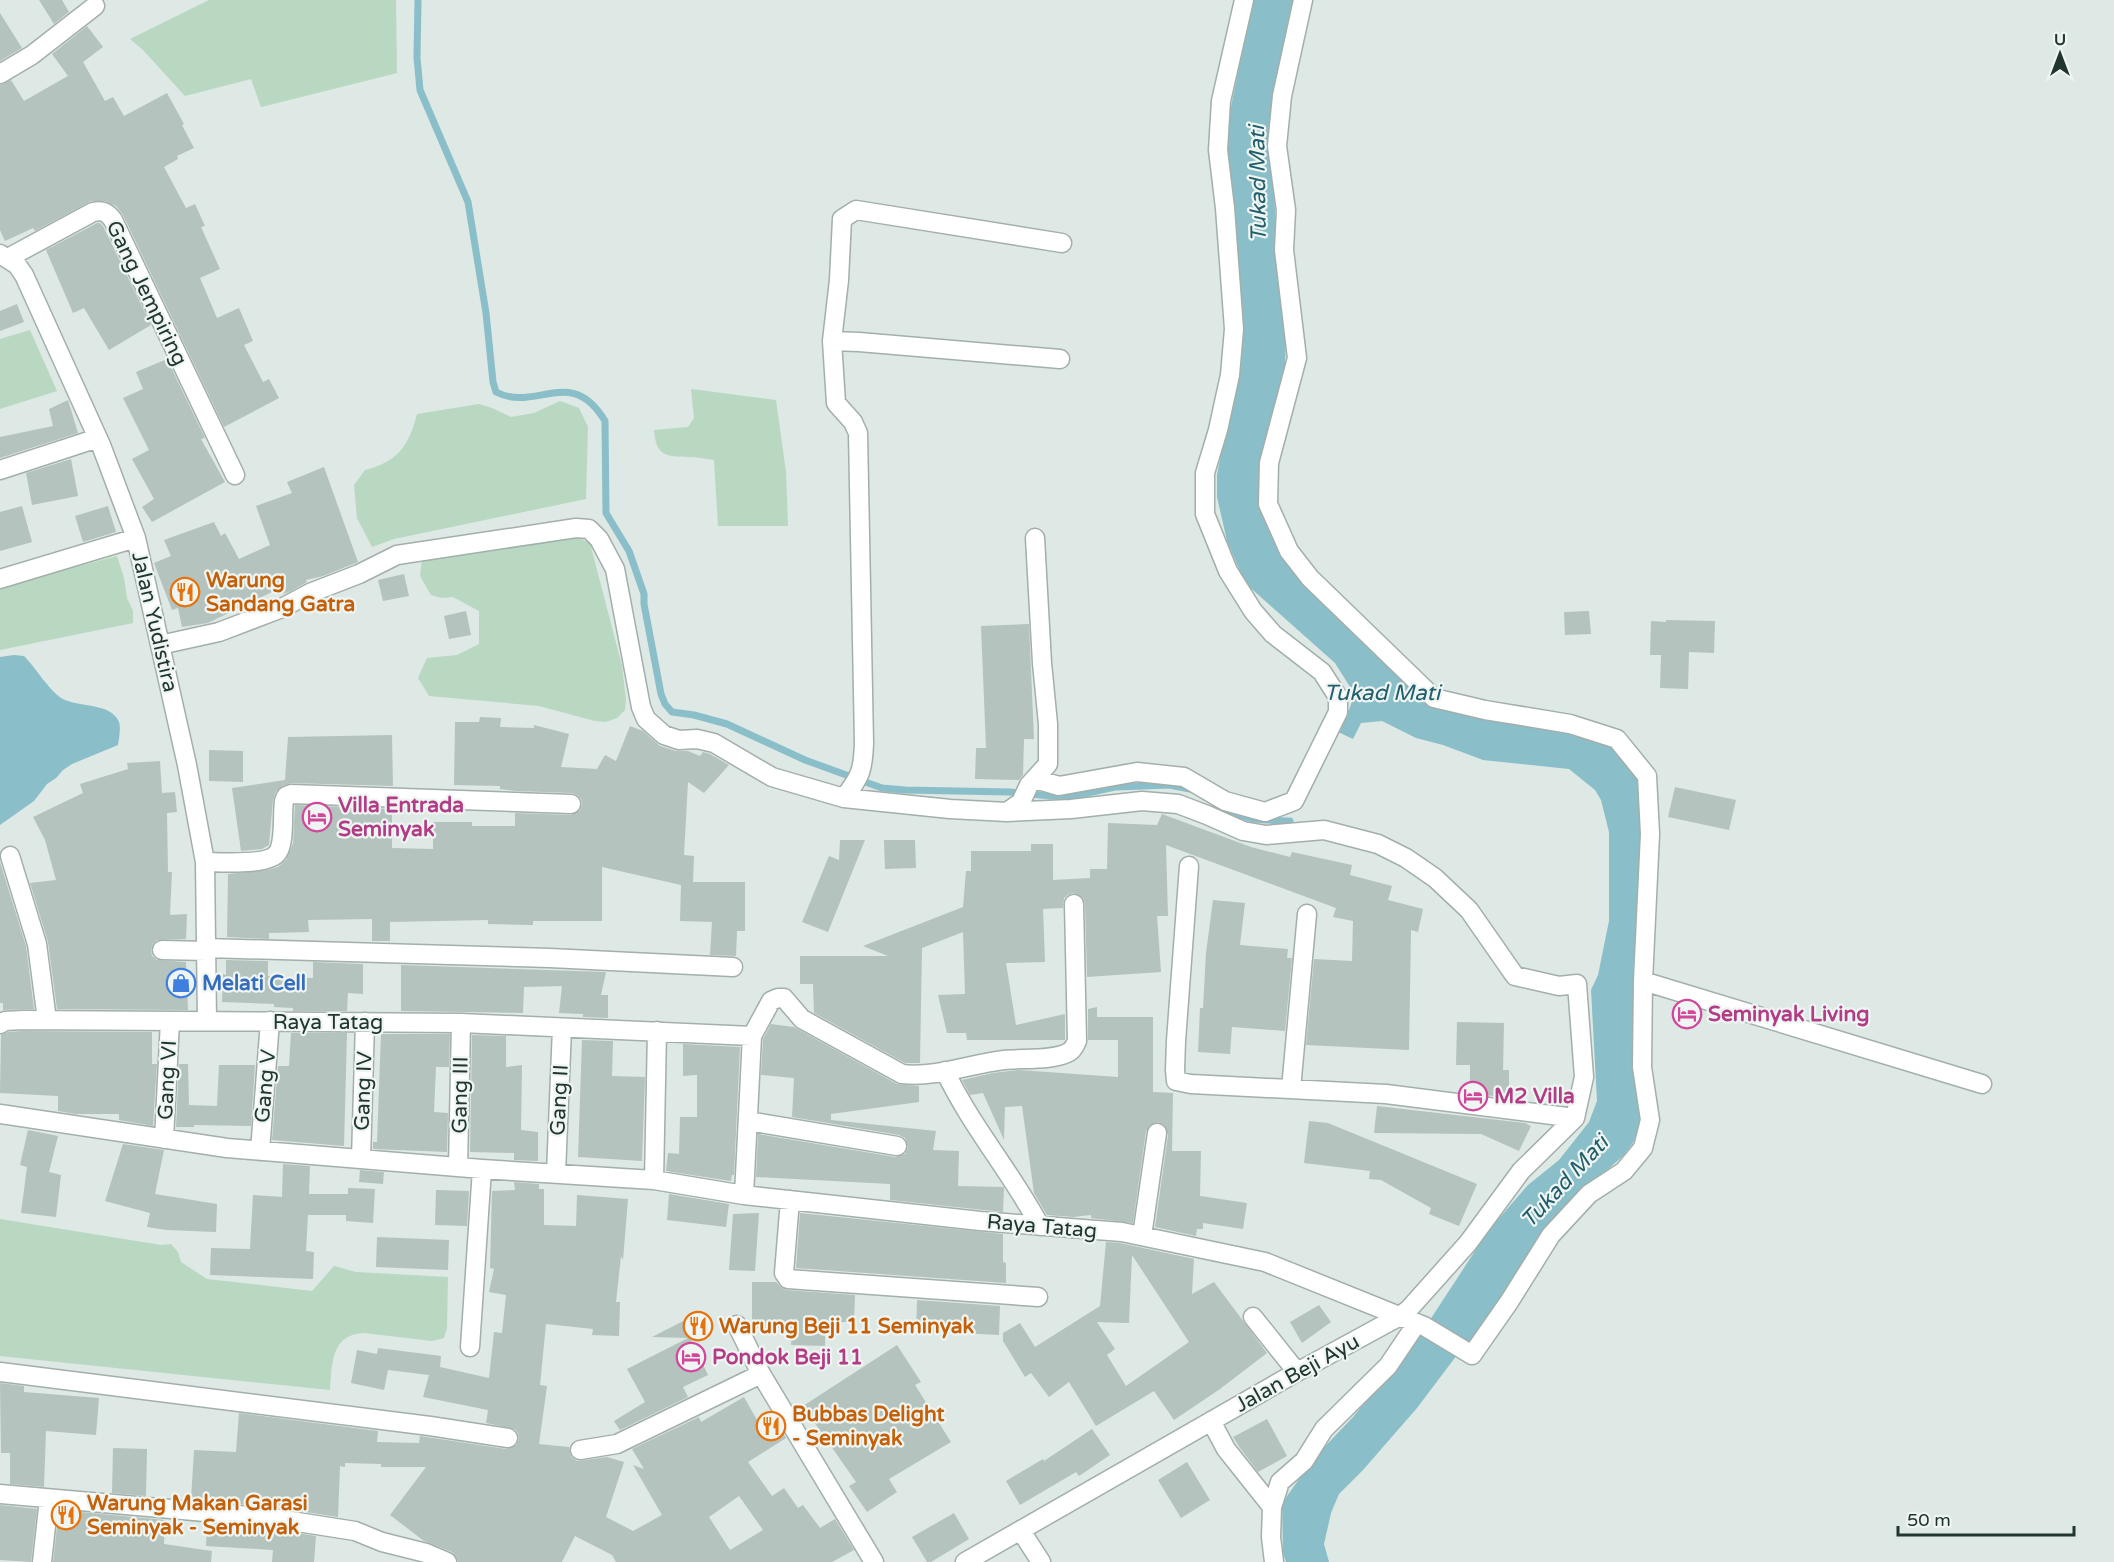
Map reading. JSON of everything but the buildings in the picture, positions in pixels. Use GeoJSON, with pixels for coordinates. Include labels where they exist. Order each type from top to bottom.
{"type":"FeatureCollection","features":[{"type":"Feature","properties":{"kind":"street"},"geometry":{"type":"LineString","coordinates":[[1032,782],[1059,786],[1137,772],[1184,777],[1225,801],[1265,812],[1294,801],[1338,712],[1338,697],[1322,672],[1273,634],[1253,611],[1228,571],[1205,514],[1204,473],[1218,430],[1230,375],[1234,328],[1218,150],[1221,100],[1244,0]]}},
{"type":"Feature","properties":{"kind":"street"},"geometry":{"type":"LineString","coordinates":[[1303,0],[1282,96],[1277,146],[1286,210],[1284,250],[1297,358],[1269,463],[1268,504],[1289,551],[1310,578],[1434,698],[1485,710],[1570,724],[1617,739],[1647,776],[1650,834],[1643,981],[1982,1084]]}},
{"type":"Feature","properties":{"kind":"street"},"geometry":{"type":"LineString","coordinates":[[0,74],[32,55],[95,6]]}},
{"type":"Feature","properties":{"kind":"street","name":"Gang Jempiring"},"geometry":{"type":"LineString","coordinates":[[4,256],[93,212],[101,210],[108,213],[235,475]]}},
{"type":"Feature","properties":{"kind":"street"},"geometry":{"type":"LineString","coordinates":[[849,792],[863,768],[858,433],[853,422],[836,403],[832,341],[839,280],[842,219],[856,210],[1062,243]]}},
{"type":"Feature","properties":{"kind":"street","name":"Jalan Yudistira"},"geometry":{"type":"LineString","coordinates":[[4,256],[17,265],[24,275],[98,438],[136,538],[187,765],[206,862],[207,1021]]}},
{"type":"Feature","properties":{"kind":"street"},"geometry":{"type":"LineString","coordinates":[[832,341],[1060,359]]}},
{"type":"Feature","properties":{"kind":"street"},"geometry":{"type":"LineString","coordinates":[[0,470],[98,438]]}},
{"type":"Feature","properties":{"kind":"street"},"geometry":{"type":"LineString","coordinates":[[160,645],[219,632],[359,574],[397,555],[576,528],[589,529],[599,539],[615,569],[630,638],[641,707],[653,727],[664,735],[679,740],[698,739],[714,742],[772,777],[950,809],[1014,807],[1071,809],[1142,801],[1178,804],[1207,814],[1243,831],[1266,836],[1324,830],[1378,844],[1406,858],[1435,878],[1469,910],[1515,976],[1559,986],[1577,984],[1584,1077],[1575,1118],[1386,1095],[1191,1084],[1176,1081],[1176,1051],[1189,866]]}},
{"type":"Feature","properties":{"kind":"street"},"geometry":{"type":"LineString","coordinates":[[0,579],[136,538]]}},
{"type":"Feature","properties":{"kind":"street"},"geometry":{"type":"LineString","coordinates":[[1014,807],[1048,764],[1048,724],[1035,538]]}},
{"type":"Feature","properties":{"kind":"street"},"geometry":{"type":"LineString","coordinates":[[206,862],[263,861],[273,858],[281,844],[284,801],[286,796],[291,794],[571,804]]}},
{"type":"Feature","properties":{"kind":"street"},"geometry":{"type":"LineString","coordinates":[[10,856],[37,944],[48,1020]]}},
{"type":"Feature","properties":{"kind":"street"},"geometry":{"type":"LineString","coordinates":[[744,1195],[752,1036],[771,1001],[784,998],[801,1019],[902,1074],[916,1076],[1003,1060],[1057,1056],[1075,1047],[1077,1030],[1074,904]]}},
{"type":"Feature","properties":{"kind":"street"},"geometry":{"type":"LineString","coordinates":[[1291,1089],[1307,914]]}},
{"type":"Feature","properties":{"kind":"street"},"geometry":{"type":"LineString","coordinates":[[162,950],[550,958],[733,967]]}},
{"type":"Feature","properties":{"kind":"street","name":"Raya Tatag"},"geometry":{"type":"LineString","coordinates":[[0,1114],[260,1151],[654,1180],[744,1195],[1040,1226],[1122,1232],[1265,1262],[1414,1322],[1472,1355],[1551,1235],[1589,1194],[1624,1171],[1643,1148],[1650,1120],[1642,1067],[1643,981]]}},
{"type":"Feature","properties":{"kind":"street","name":"Raya Tatag"},"geometry":{"type":"LineString","coordinates":[[0,1024],[5,1021],[48,1020],[461,1023],[752,1036]]}},
{"type":"Feature","properties":{"kind":"street","name":"Gang VI"},"geometry":{"type":"LineString","coordinates":[[164,1139],[170,1021]]}},
{"type":"Feature","properties":{"kind":"street","name":"Gang V"},"geometry":{"type":"LineString","coordinates":[[260,1151],[270,1021]]}},
{"type":"Feature","properties":{"kind":"street","name":"Gang IV"},"geometry":{"type":"LineString","coordinates":[[361,1159],[365,1022]]}},
{"type":"Feature","properties":{"kind":"street","name":"Gang III"},"geometry":{"type":"LineString","coordinates":[[458,1167],[461,1023]]}},
{"type":"Feature","properties":{"kind":"street","name":"Gang II"},"geometry":{"type":"LineString","coordinates":[[556,1173],[562,1028]]}},
{"type":"Feature","properties":{"kind":"street"},"geometry":{"type":"LineString","coordinates":[[654,1180],[657,1031]]}},
{"type":"Feature","properties":{"kind":"street"},"geometry":{"type":"LineString","coordinates":[[945,1071],[958,1098],[1022,1193],[1040,1226]]}},
{"type":"Feature","properties":{"kind":"street","name":"Jalan Beji Ayu"},"geometry":{"type":"LineString","coordinates":[[965,1562],[1297,1372],[1414,1322],[1409,1309],[1468,1243],[1521,1171],[1575,1118]]}},
{"type":"Feature","properties":{"kind":"street"},"geometry":{"type":"LineString","coordinates":[[748,1121],[897,1146]]}},
{"type":"Feature","properties":{"kind":"street"},"geometry":{"type":"LineString","coordinates":[[1142,1236],[1157,1133]]}},
{"type":"Feature","properties":{"kind":"street"},"geometry":{"type":"LineString","coordinates":[[470,1347],[483,1169]]}},
{"type":"Feature","properties":{"kind":"street"},"geometry":{"type":"LineString","coordinates":[[790,1200],[784,1273],[788,1279],[1038,1297]]}},
{"type":"Feature","properties":{"kind":"street"},"geometry":{"type":"LineString","coordinates":[[1253,1317],[1297,1372]]}},
{"type":"Feature","properties":{"kind":"street"},"geometry":{"type":"LineString","coordinates":[[1274,1562],[1271,1538],[1272,1507],[1280,1482],[1304,1461],[1324,1430],[1388,1366],[1414,1322]]}},
{"type":"Feature","properties":{"kind":"street"},"geometry":{"type":"LineString","coordinates":[[737,1325],[761,1374],[874,1562]]}},
{"type":"Feature","properties":{"kind":"street"},"geometry":{"type":"LineString","coordinates":[[0,1372],[430,1426],[508,1438]]}},
{"type":"Feature","properties":{"kind":"street"},"geometry":{"type":"LineString","coordinates":[[580,1450],[617,1444],[761,1374]]}},
{"type":"Feature","properties":{"kind":"street"},"geometry":{"type":"LineString","coordinates":[[1211,1421],[1227,1449],[1272,1507]]}},
{"type":"Feature","properties":{"kind":"street"},"geometry":{"type":"LineString","coordinates":[[0,1494],[272,1518],[355,1531],[382,1542],[426,1552],[447,1562]]}},
{"type":"Feature","properties":{"kind":"street"},"geometry":{"type":"LineString","coordinates":[[42,1562],[49,1499]]}},
{"type":"Feature","properties":{"kind":"street"},"geometry":{"type":"LineString","coordinates":[[1021,1531],[1041,1562]]}},
{"type":"Feature","properties":{"kind":"green space"},"geometry":{"type":"Polygon","coordinates":[[[209,0],[396,0],[397,73],[261,107],[251,79],[185,96],[130,39],[209,0]]]}},
{"type":"Feature","properties":{"kind":"green space"},"geometry":{"type":"Polygon","coordinates":[[[30,330],[57,391],[0,409],[0,339],[30,330]]]}},
{"type":"Feature","properties":{"kind":"green space"},"geometry":{"type":"Polygon","coordinates":[[[691,389],[776,400],[786,472],[788,526],[718,526],[714,460],[668,455],[660,450],[654,430],[688,427],[694,418],[691,389]]]}},
{"type":"Feature","properties":{"kind":"green space"},"geometry":{"type":"Polygon","coordinates":[[[560,401],[579,408],[588,427],[586,499],[394,539],[372,547],[357,518],[354,485],[365,470],[386,462],[400,451],[410,435],[417,414],[479,404],[511,417],[534,413],[560,401]]]}},
{"type":"Feature","properties":{"kind":"green space"},"geometry":{"type":"Polygon","coordinates":[[[574,536],[590,543],[622,666],[625,710],[617,718],[606,722],[539,706],[429,696],[418,678],[427,658],[457,655],[479,644],[479,611],[453,597],[442,598],[431,595],[420,576],[422,559],[574,536]]]}},
{"type":"Feature","properties":{"kind":"green space"},"geometry":{"type":"Polygon","coordinates":[[[117,556],[127,598],[133,611],[133,623],[0,650],[0,587],[117,556]]]}},
{"type":"Feature","properties":{"kind":"green space"},"geometry":{"type":"Polygon","coordinates":[[[0,1219],[161,1245],[171,1244],[178,1252],[181,1262],[207,1279],[312,1291],[334,1266],[356,1272],[448,1277],[447,1328],[444,1338],[432,1341],[364,1333],[345,1339],[335,1352],[330,1390],[0,1356],[0,1219]]]}},
{"type":"Feature","properties":{"kind":"water","name":"Tukad Mati"},"geometry":{"type":"Polygon","coordinates":[[[1253,0],[1297,0],[1272,147],[1276,230],[1286,343],[1284,385],[1265,514],[1422,691],[1617,742],[1639,768],[1645,818],[1633,972],[1641,1088],[1640,1127],[1633,1143],[1623,1156],[1555,1216],[1470,1343],[1460,1351],[1417,1408],[1339,1494],[1331,1513],[1324,1544],[1329,1562],[1286,1562],[1283,1553],[1282,1503],[1315,1457],[1353,1417],[1425,1330],[1488,1231],[1528,1185],[1559,1160],[1589,1122],[1597,1101],[1591,990],[1598,975],[1609,921],[1609,832],[1601,800],[1595,790],[1569,769],[1483,760],[1416,738],[1382,721],[1361,723],[1353,739],[1336,731],[1343,711],[1349,710],[1352,690],[1335,663],[1245,583],[1227,541],[1217,497],[1217,475],[1243,324],[1226,163],[1228,121],[1253,0]]]}},
{"type":"Feature","properties":{"kind":"water"},"geometry":{"type":"Polygon","coordinates":[[[24,656],[61,698],[109,711],[119,722],[120,733],[118,745],[63,770],[47,784],[34,801],[0,825],[0,657],[24,656]]]}},
{"type":"Feature","properties":{"kind":"waterway"},"geometry":{"type":"LineString","coordinates":[[418,0],[417,58],[420,90],[468,202],[496,392],[511,397],[566,392],[579,395],[592,404],[605,421],[606,513],[629,551],[644,594],[661,694],[665,704],[672,712],[727,724],[805,760],[882,788],[1009,792],[1052,796],[1073,796],[1115,787],[1169,785],[1190,789]]}},
{"type":"Feature","properties":{"kind":"waterway"},"geometry":{"type":"LineString","coordinates":[[1224,807],[1247,817],[1290,821]]}},
{"type":"Feature","properties":{"kind":"place","name":"Warung Sandang Gatra"},"geometry":{"type":"Point","coordinates":[185,592]}},
{"type":"Feature","properties":{"kind":"place","name":"Villa Entrada Seminyak"},"geometry":{"type":"Point","coordinates":[317,817]}},
{"type":"Feature","properties":{"kind":"place","name":"Melati Cell"},"geometry":{"type":"Point","coordinates":[181,983]}},
{"type":"Feature","properties":{"kind":"place","name":"Seminyak Living"},"geometry":{"type":"Point","coordinates":[1687,1014]}},
{"type":"Feature","properties":{"kind":"place","name":"M2 Villa"},"geometry":{"type":"Point","coordinates":[1473,1096]}},
{"type":"Feature","properties":{"kind":"place","name":"Warung Beji 11 Seminyak"},"geometry":{"type":"Point","coordinates":[698,1326]}},
{"type":"Feature","properties":{"kind":"place","name":"Pondok Beji 11"},"geometry":{"type":"Point","coordinates":[691,1357]}},
{"type":"Feature","properties":{"kind":"place","name":"Bubbas Delight - Seminyak"},"geometry":{"type":"Point","coordinates":[771,1426]}},
{"type":"Feature","properties":{"kind":"place","name":"Warung Makan Garasi Seminyak - Seminyak"},"geometry":{"type":"Point","coordinates":[66,1515]}}]}
